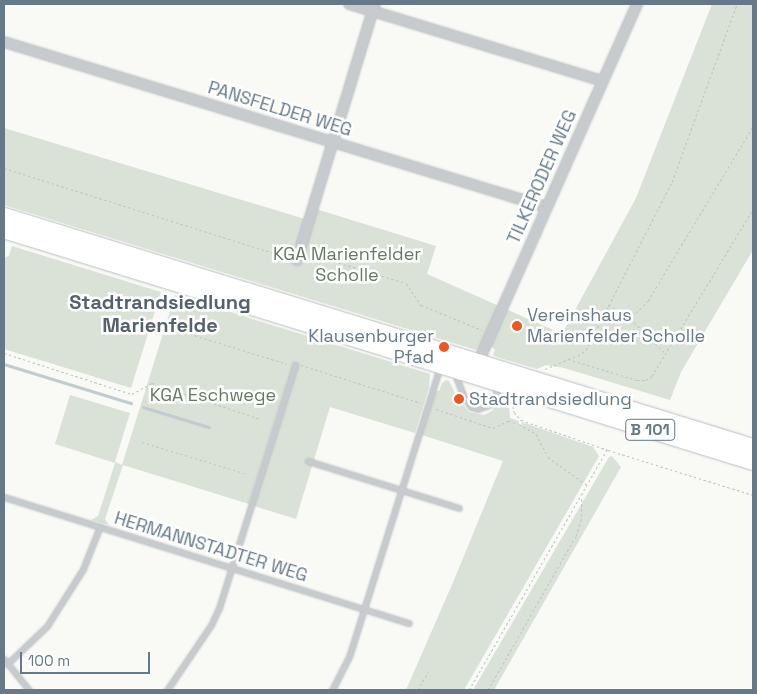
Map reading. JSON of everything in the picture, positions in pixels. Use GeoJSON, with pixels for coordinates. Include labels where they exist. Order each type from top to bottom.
{"type":"FeatureCollection","features":[{"type":"Feature","properties":{"kind":"main road","name":"B 101"},"geometry":{"type":"LineString","coordinates":[[4,216],[445,363]]}},
{"type":"Feature","properties":{"kind":"main road","name":"B 101"},"geometry":{"type":"LineString","coordinates":[[4,230],[445,363],[476,369],[753,462]]}},
{"type":"Feature","properties":{"kind":"main road","name":"B 101"},"geometry":{"type":"LineString","coordinates":[[548,392],[753,448]]}},
{"type":"Feature","properties":{"kind":"street"},"geometry":{"type":"LineString","coordinates":[[349,4],[374,7],[603,81]]}},
{"type":"Feature","properties":{"kind":"street","name":"TILKERODER WEG"},"geometry":{"type":"LineString","coordinates":[[476,369],[637,4]]}},
{"type":"Feature","properties":{"kind":"street"},"geometry":{"type":"LineString","coordinates":[[298,255],[374,7]]}},
{"type":"Feature","properties":{"kind":"street","name":"PANSFELDER WEG"},"geometry":{"type":"LineString","coordinates":[[4,42],[546,207]]}},
{"type":"Feature","properties":{"kind":"lane"},"geometry":{"type":"LineString","coordinates":[[445,363],[457,377],[466,403],[478,409],[491,404],[496,394],[497,376]]}},
{"type":"Feature","properties":{"kind":"lane"},"geometry":{"type":"LineString","coordinates":[[332,690],[349,657],[401,491],[445,363]]}},
{"type":"Feature","properties":{"kind":"lane"},"geometry":{"type":"LineString","coordinates":[[167,690],[215,617],[295,365]]}},
{"type":"Feature","properties":{"kind":"lane"},"geometry":{"type":"LineString","coordinates":[[308,462],[458,508]]}},
{"type":"Feature","properties":{"kind":"lane","name":"HERMANNSTADTER WEG"},"geometry":{"type":"LineString","coordinates":[[4,497],[409,623]]}},
{"type":"Feature","properties":{"kind":"lane"},"geometry":{"type":"LineString","coordinates":[[29,690],[6,662],[47,626],[84,569],[100,526]]}},
{"type":"Feature","properties":{"kind":"path"},"geometry":{"type":"LineString","coordinates":[[542,370],[578,356],[586,350],[672,182],[737,4]]}},
{"type":"Feature","properties":{"kind":"path"},"geometry":{"type":"LineString","coordinates":[[627,314],[636,313],[648,301],[753,126]]}},
{"type":"Feature","properties":{"kind":"path"},"geometry":{"type":"LineString","coordinates":[[4,168],[298,255],[406,283],[421,305],[491,334]]}},
{"type":"Feature","properties":{"kind":"path"},"geometry":{"type":"LineString","coordinates":[[568,359],[637,380],[646,380],[652,376],[753,208]]}},
{"type":"Feature","properties":{"kind":"path"},"geometry":{"type":"LineString","coordinates":[[608,305],[627,314],[666,354]]}},
{"type":"Feature","properties":{"kind":"path"},"geometry":{"type":"LineString","coordinates":[[4,353],[132,394],[152,383],[260,419]]}},
{"type":"Feature","properties":{"kind":"path"},"geometry":{"type":"LineString","coordinates":[[512,399],[514,412],[520,420],[608,450],[753,495]]}},
{"type":"Feature","properties":{"kind":"path"},"geometry":{"type":"LineString","coordinates":[[436,409],[492,428],[508,421],[519,424],[536,434],[548,457],[587,486]]}},
{"type":"Feature","properties":{"kind":"path"},"geometry":{"type":"LineString","coordinates":[[142,442],[244,473]]}},
{"type":"Feature","properties":{"kind":"path"},"geometry":{"type":"LineString","coordinates":[[469,690],[608,450]]}},
{"type":"Feature","properties":{"kind":"path"},"geometry":{"type":"LineString","coordinates":[[488,690],[576,536],[581,520],[582,496]]}},
{"type":"Feature","properties":{"kind":"path"},"geometry":{"type":"LineString","coordinates":[[418,690],[428,672]]}},
{"type":"Feature","properties":{"kind":"green space"},"geometry":{"type":"Polygon","coordinates":[[[712,4],[753,4],[753,250],[681,372],[670,400],[564,368],[546,365],[537,369],[493,355],[495,350],[491,346],[506,309],[562,334],[636,198],[712,4]]]}},
{"type":"Feature","properties":{"kind":"green space","name":"KGA Marienfelder Scholle"},"geometry":{"type":"Polygon","coordinates":[[[4,128],[305,219],[292,262],[299,264],[316,209],[436,246],[427,274],[499,306],[480,348],[476,350],[4,205],[4,128]]]}},
{"type":"Feature","properties":{"kind":"green space"},"geometry":{"type":"Polygon","coordinates":[[[12,246],[161,292],[131,388],[4,349],[4,258],[9,256],[12,246]]]}},
{"type":"Feature","properties":{"kind":"green space","name":"KGA Eschwege"},"geometry":{"type":"Polygon","coordinates":[[[175,295],[430,374],[429,388],[415,433],[330,407],[296,519],[254,506],[288,394],[284,392],[249,504],[123,465],[105,519],[109,525],[91,520],[98,516],[115,463],[55,444],[70,395],[130,413],[115,462],[122,465],[175,295]]]}},
{"type":"Feature","properties":{"kind":"green space"},"geometry":{"type":"Polygon","coordinates":[[[446,380],[449,381],[454,391],[455,401],[460,400],[469,412],[484,415],[492,411],[500,400],[509,402],[510,418],[519,421],[518,425],[521,426],[522,422],[593,447],[599,456],[464,690],[406,690],[503,461],[422,435],[436,391],[439,391],[442,383],[446,380]]]}},
{"type":"Feature","properties":{"kind":"green space"},"geometry":{"type":"Polygon","coordinates":[[[612,456],[621,467],[494,690],[473,690],[609,457],[612,456]]]}},
{"type":"Feature","properties":{"kind":"waterway"},"geometry":{"type":"LineString","coordinates":[[4,364],[131,403]]}},
{"type":"Feature","properties":{"kind":"waterway"},"geometry":{"type":"LineString","coordinates":[[143,407],[209,427]]}},
{"type":"Feature","properties":{"kind":"place","name":"Vereinshaus Marienfelder Scholle"},"geometry":{"type":"Point","coordinates":[517,326]}},
{"type":"Feature","properties":{"kind":"place","name":"Klausenburger Pfad"},"geometry":{"type":"Point","coordinates":[444,347]}},
{"type":"Feature","properties":{"kind":"place","name":"Stadtrandsiedlung"},"geometry":{"type":"Point","coordinates":[459,399]}},
{"type":"Feature","properties":{"kind":"district","name":"Stadtrandsiedlung Marienfelde"},"geometry":{"type":"Point","coordinates":[160,314]}}]}
